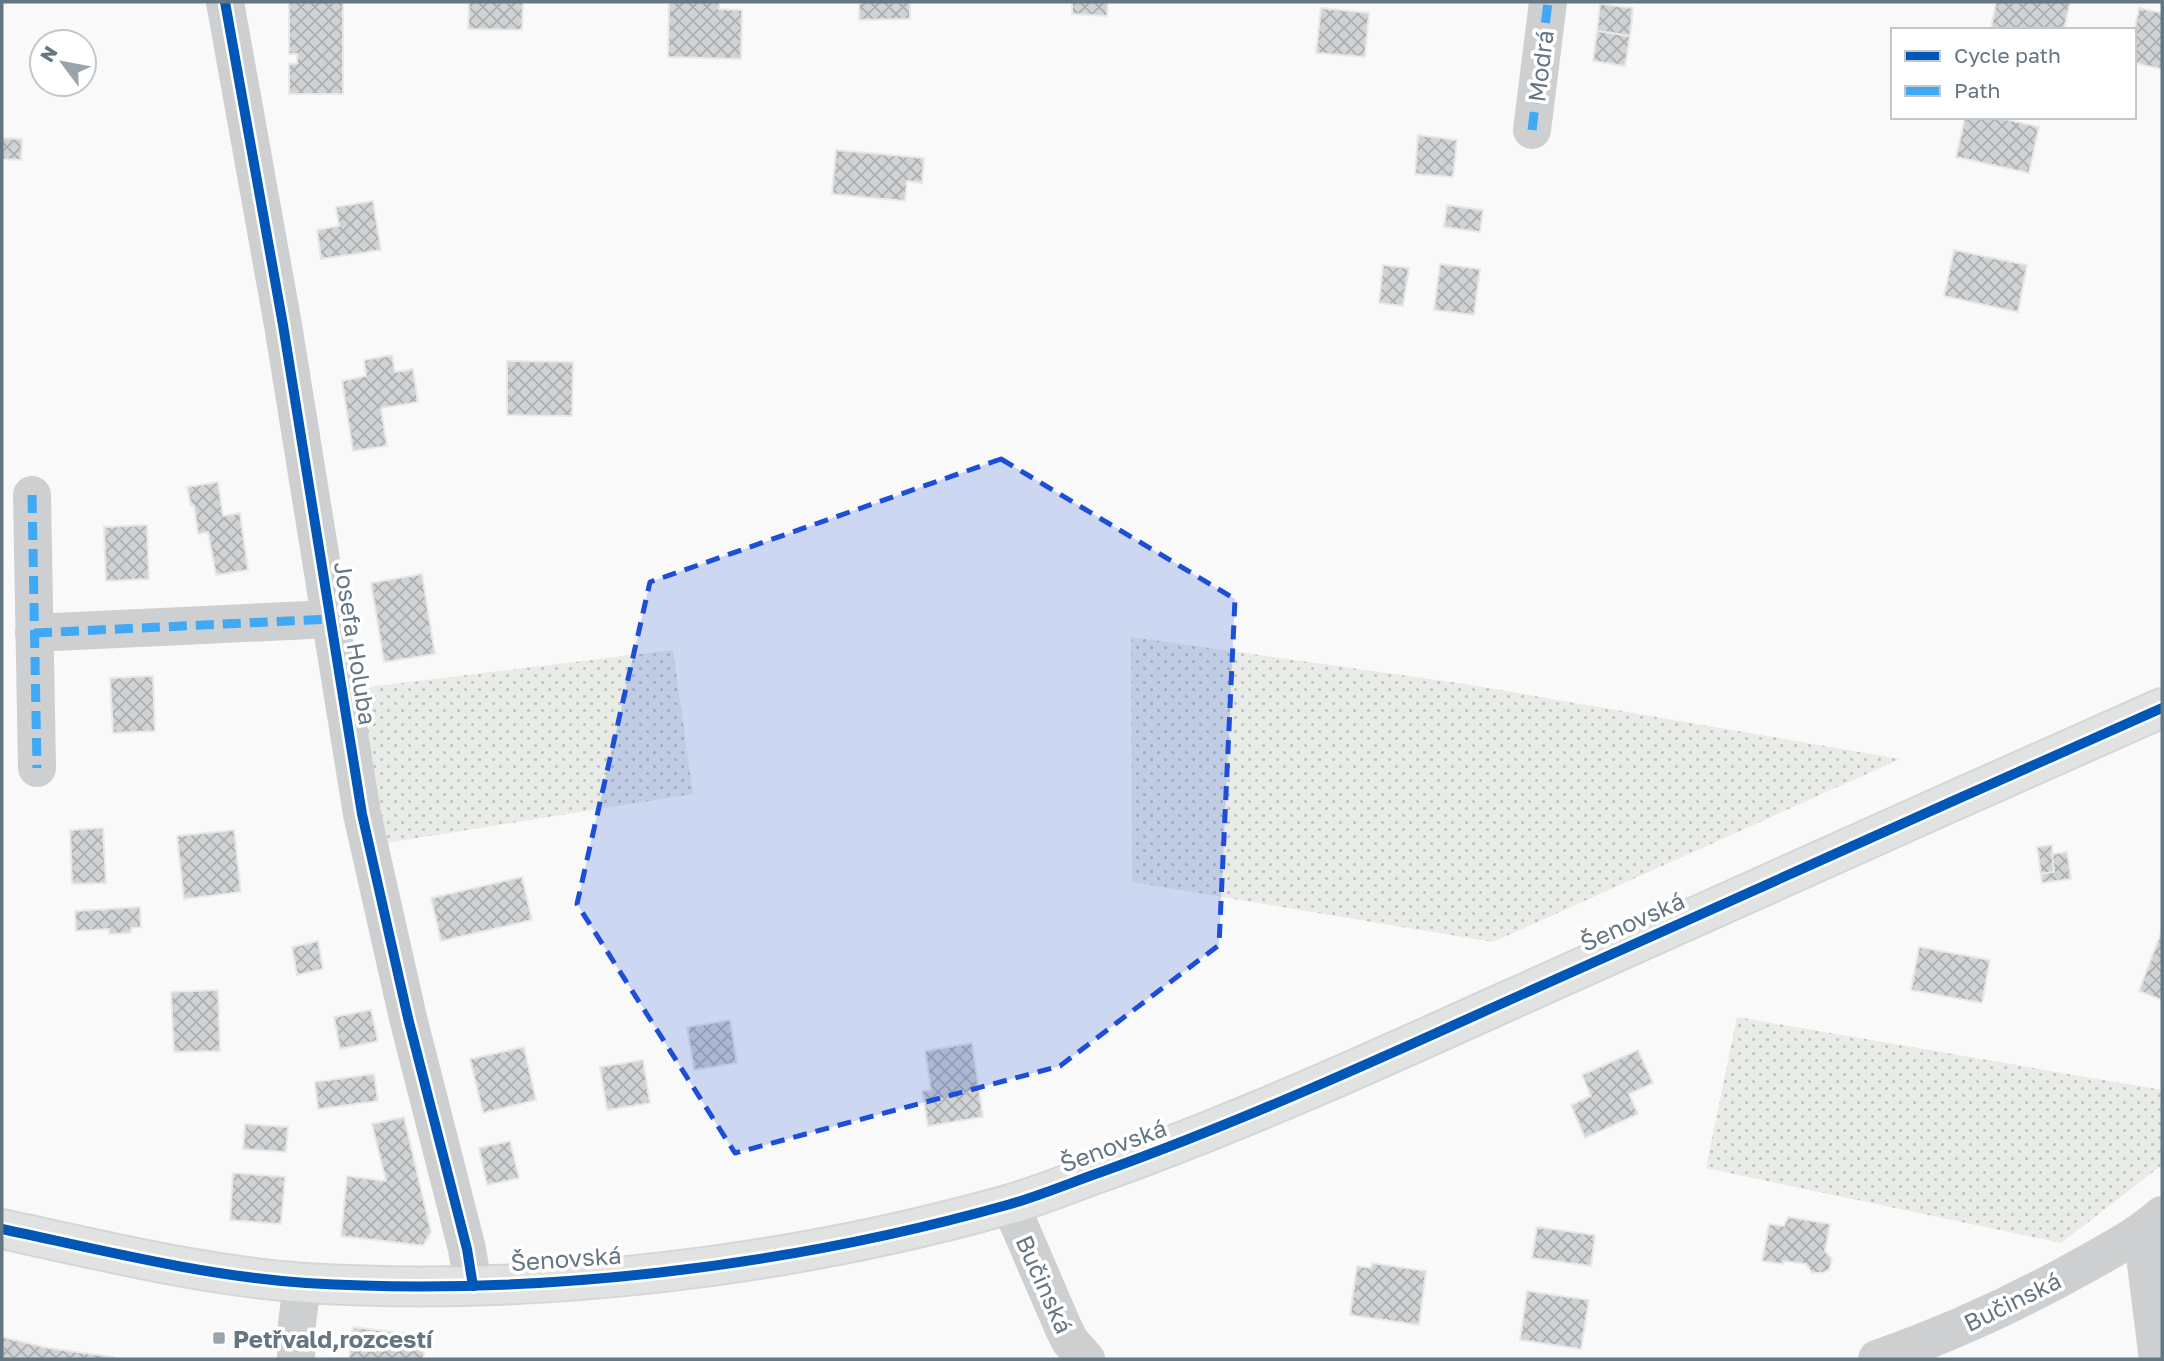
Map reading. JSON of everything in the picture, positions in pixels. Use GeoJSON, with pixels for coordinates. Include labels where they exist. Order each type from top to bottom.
{"type":"FeatureCollection","features":[{"type":"Feature","properties":{"kind":"main road","name":"Šenovská"},"geometry":{"type":"LineString","coordinates":[[2,1229],[195,1268],[302,1282],[473,1286],[605,1277],[717,1265],[877,1236],[1010,1204],[1174,1146],[1347,1073],[2162,708]]}},
{"type":"Feature","properties":{"kind":"street","name":"Josefa Holuba"},"geometry":{"type":"LineString","coordinates":[[225,2],[283,325],[362,814],[408,1018],[467,1249],[473,1286]]}},
{"type":"Feature","properties":{"kind":"street","name":"Modrá"},"geometry":{"type":"LineString","coordinates":[[1532,130],[1548,2]]}},
{"type":"Feature","properties":{"kind":"street"},"geometry":{"type":"LineString","coordinates":[[32,495],[37,768]]}},
{"type":"Feature","properties":{"kind":"street","name":"Josefa Holuba"},"geometry":{"type":"LineString","coordinates":[[34,633],[331,619]]}},
{"type":"Feature","properties":{"kind":"street","name":"Bučinská"},"geometry":{"type":"LineString","coordinates":[[1010,1204],[1063,1327],[1077,1351],[1086,1359]]}},
{"type":"Feature","properties":{"kind":"street","name":"Bučinská"},"geometry":{"type":"LineString","coordinates":[[1877,1359],[1987,1315],[2066,1275],[2152,1224],[2158,1359]]}},
{"type":"Feature","properties":{"kind":"street"},"geometry":{"type":"LineString","coordinates":[[296,1359],[296,1324],[302,1282]]}},
{"type":"Feature","properties":{"kind":"highlighted area"},"geometry":{"type":"Polygon","coordinates":[[[1001,459],[1235,599],[1219,945],[1060,1066],[735,1153],[577,904],[650,582],[1001,459]]]}},
{"type":"Feature","properties":{"kind":"shaded area"},"geometry":{"type":"Polygon","coordinates":[[[1131,637],[1465,684],[1900,759],[1493,942],[1132,882],[1131,637]]]}},
{"type":"Feature","properties":{"kind":"shaded area"},"geometry":{"type":"Polygon","coordinates":[[[673,650],[693,794],[386,843],[360,688],[673,650]]]}},
{"type":"Feature","properties":{"kind":"shaded area"},"geometry":{"type":"Polygon","coordinates":[[[1737,1017],[2162,1090],[2162,1165],[2061,1243],[1706,1168],[1737,1017]]]}},
{"type":"Feature","properties":{"kind":"building"},"geometry":{"type":"Polygon","coordinates":[[[289,2],[343,2],[343,94],[289,94],[289,64],[297,63],[297,54],[289,54],[289,2]]]}},
{"type":"Feature","properties":{"kind":"building"},"geometry":{"type":"Polygon","coordinates":[[[469,2],[523,2],[522,30],[468,29],[469,2]]]}},
{"type":"Feature","properties":{"kind":"building"},"geometry":{"type":"Polygon","coordinates":[[[669,2],[719,2],[719,9],[742,10],[741,59],[668,57],[669,2]]]}},
{"type":"Feature","properties":{"kind":"building"},"geometry":{"type":"Polygon","coordinates":[[[859,2],[910,2],[910,19],[859,20],[859,2]]]}},
{"type":"Feature","properties":{"kind":"building"},"geometry":{"type":"Polygon","coordinates":[[[1072,2],[1108,2],[1107,16],[1072,14],[1072,2]]]}},
{"type":"Feature","properties":{"kind":"building"},"geometry":{"type":"Polygon","coordinates":[[[1996,2],[2070,2],[2064,28],[1991,28],[1996,2]]]}},
{"type":"Feature","properties":{"kind":"building"},"geometry":{"type":"Polygon","coordinates":[[[1600,4],[1633,8],[1630,36],[1597,31],[1600,4]]]}},
{"type":"Feature","properties":{"kind":"building"},"geometry":{"type":"Polygon","coordinates":[[[1321,8],[1369,13],[1365,57],[1316,53],[1321,8]]]}},
{"type":"Feature","properties":{"kind":"building"},"geometry":{"type":"Polygon","coordinates":[[[2139,8],[2162,13],[2162,69],[2136,63],[2135,28],[2139,8]]]}},
{"type":"Feature","properties":{"kind":"building"},"geometry":{"type":"Polygon","coordinates":[[[1597,31],[1630,36],[1625,66],[1593,61],[1597,31]]]}},
{"type":"Feature","properties":{"kind":"building"},"geometry":{"type":"Polygon","coordinates":[[[1965,119],[2005,119],[2039,127],[2029,173],[1956,157],[1965,119]]]}},
{"type":"Feature","properties":{"kind":"building"},"geometry":{"type":"Polygon","coordinates":[[[1418,135],[1457,140],[1453,177],[1415,174],[1418,135]]]}},
{"type":"Feature","properties":{"kind":"building"},"geometry":{"type":"Polygon","coordinates":[[[2,138],[22,139],[21,160],[2,159],[2,138]]]}},
{"type":"Feature","properties":{"kind":"building"},"geometry":{"type":"Polygon","coordinates":[[[836,150],[924,158],[922,183],[907,181],[905,201],[832,194],[836,150]]]}},
{"type":"Feature","properties":{"kind":"building"},"geometry":{"type":"Polygon","coordinates":[[[373,201],[381,250],[321,259],[317,230],[339,226],[336,207],[373,201]]]}},
{"type":"Feature","properties":{"kind":"building"},"geometry":{"type":"Polygon","coordinates":[[[1447,205],[1483,210],[1480,232],[1444,227],[1447,205]]]}},
{"type":"Feature","properties":{"kind":"building"},"geometry":{"type":"Polygon","coordinates":[[[1954,250],[2027,265],[2018,312],[1944,296],[1954,250]]]}},
{"type":"Feature","properties":{"kind":"building"},"geometry":{"type":"Polygon","coordinates":[[[1440,264],[1480,269],[1474,315],[1434,310],[1440,264]]]}},
{"type":"Feature","properties":{"kind":"building"},"geometry":{"type":"Polygon","coordinates":[[[1383,265],[1409,268],[1403,306],[1379,303],[1383,265]]]}},
{"type":"Feature","properties":{"kind":"building"},"geometry":{"type":"Polygon","coordinates":[[[392,355],[395,372],[413,369],[418,402],[381,408],[387,446],[353,451],[342,381],[366,376],[364,360],[392,355]]]}},
{"type":"Feature","properties":{"kind":"building"},"geometry":{"type":"Polygon","coordinates":[[[507,361],[573,362],[572,416],[507,415],[507,361]]]}},
{"type":"Feature","properties":{"kind":"building"},"geometry":{"type":"Polygon","coordinates":[[[218,482],[223,516],[240,513],[248,570],[216,575],[208,532],[198,534],[194,505],[191,506],[187,487],[218,482]]]}},
{"type":"Feature","properties":{"kind":"building"},"geometry":{"type":"Polygon","coordinates":[[[147,525],[149,579],[106,581],[104,527],[147,525]]]}},
{"type":"Feature","properties":{"kind":"building"},"geometry":{"type":"Polygon","coordinates":[[[422,574],[435,654],[384,662],[371,583],[422,574]]]}},
{"type":"Feature","properties":{"kind":"building"},"geometry":{"type":"Polygon","coordinates":[[[153,676],[155,731],[113,733],[110,678],[153,676]]]}},
{"type":"Feature","properties":{"kind":"building"},"geometry":{"type":"Polygon","coordinates":[[[103,828],[106,883],[72,884],[70,830],[103,828]]]}},
{"type":"Feature","properties":{"kind":"building"},"geometry":{"type":"Polygon","coordinates":[[[234,830],[241,892],[184,899],[177,836],[234,830]]]}},
{"type":"Feature","properties":{"kind":"building"},"geometry":{"type":"Polygon","coordinates":[[[2052,845],[2054,872],[2041,874],[2037,847],[2052,845]]]}},
{"type":"Feature","properties":{"kind":"building"},"geometry":{"type":"Polygon","coordinates":[[[2067,852],[2071,879],[2042,883],[2041,874],[2054,872],[2052,854],[2067,852]]]}},
{"type":"Feature","properties":{"kind":"building"},"geometry":{"type":"Polygon","coordinates":[[[522,877],[532,920],[441,941],[431,898],[522,877]]]}},
{"type":"Feature","properties":{"kind":"building"},"geometry":{"type":"Polygon","coordinates":[[[140,907],[141,927],[131,928],[131,933],[109,934],[109,929],[76,931],[75,911],[140,907]]]}},
{"type":"Feature","properties":{"kind":"building"},"geometry":{"type":"Polygon","coordinates":[[[2162,930],[2162,1000],[2139,991],[2162,930]]]}},
{"type":"Feature","properties":{"kind":"building"},"geometry":{"type":"Polygon","coordinates":[[[318,941],[323,969],[297,975],[292,947],[318,941]]]}},
{"type":"Feature","properties":{"kind":"building"},"geometry":{"type":"Polygon","coordinates":[[[1919,947],[1990,960],[1982,1003],[1911,990],[1919,947]]]}},
{"type":"Feature","properties":{"kind":"building"},"geometry":{"type":"Polygon","coordinates":[[[218,990],[220,1051],[174,1052],[171,992],[218,990]]]}},
{"type":"Feature","properties":{"kind":"building"},"geometry":{"type":"Polygon","coordinates":[[[371,1010],[378,1041],[340,1049],[334,1017],[371,1010]]]}},
{"type":"Feature","properties":{"kind":"building"},"geometry":{"type":"Polygon","coordinates":[[[730,1020],[737,1063],[694,1070],[687,1027],[730,1020]]]}},
{"type":"Feature","properties":{"kind":"building"},"geometry":{"type":"Polygon","coordinates":[[[972,1043],[983,1117],[928,1126],[922,1091],[931,1090],[925,1051],[972,1043]]]}},
{"type":"Feature","properties":{"kind":"building"},"geometry":{"type":"Polygon","coordinates":[[[524,1047],[536,1100],[483,1113],[470,1059],[524,1047]]]}},
{"type":"Feature","properties":{"kind":"building"},"geometry":{"type":"Polygon","coordinates":[[[1638,1050],[1653,1083],[1629,1094],[1638,1114],[1585,1138],[1571,1105],[1591,1096],[1582,1075],[1638,1050]]]}},
{"type":"Feature","properties":{"kind":"building"},"geometry":{"type":"Polygon","coordinates":[[[643,1060],[650,1103],[607,1110],[600,1067],[643,1060]]]}},
{"type":"Feature","properties":{"kind":"building"},"geometry":{"type":"Polygon","coordinates":[[[374,1074],[378,1101],[318,1109],[315,1082],[374,1074]]]}},
{"type":"Feature","properties":{"kind":"building"},"geometry":{"type":"Polygon","coordinates":[[[404,1117],[431,1232],[423,1245],[341,1236],[347,1176],[386,1181],[372,1124],[404,1117]]]}},
{"type":"Feature","properties":{"kind":"building"},"geometry":{"type":"Polygon","coordinates":[[[245,1124],[288,1127],[286,1152],[243,1149],[245,1124]]]}},
{"type":"Feature","properties":{"kind":"building"},"geometry":{"type":"Polygon","coordinates":[[[510,1141],[519,1178],[487,1185],[479,1148],[510,1141]]]}},
{"type":"Feature","properties":{"kind":"building"},"geometry":{"type":"Polygon","coordinates":[[[233,1173],[285,1177],[281,1224],[230,1220],[233,1173]]]}},
{"type":"Feature","properties":{"kind":"building"},"geometry":{"type":"Polygon","coordinates":[[[1788,1217],[1830,1224],[1825,1251],[1832,1259],[1829,1270],[1812,1273],[1806,1264],[1762,1261],[1769,1224],[1784,1226],[1788,1217]]]}},
{"type":"Feature","properties":{"kind":"building"},"geometry":{"type":"Polygon","coordinates":[[[1537,1227],[1595,1235],[1591,1266],[1532,1258],[1537,1227]]]}},
{"type":"Feature","properties":{"kind":"building"},"geometry":{"type":"Polygon","coordinates":[[[1372,1263],[1426,1271],[1419,1325],[1350,1315],[1357,1266],[1371,1268],[1372,1263]]]}},
{"type":"Feature","properties":{"kind":"building"},"geometry":{"type":"Polygon","coordinates":[[[1527,1291],[1589,1300],[1581,1349],[1520,1340],[1527,1291]]]}},
{"type":"Feature","properties":{"kind":"building"},"geometry":{"type":"Polygon","coordinates":[[[353,1327],[426,1336],[423,1359],[349,1359],[353,1327]]]}},
{"type":"Feature","properties":{"kind":"building"},"geometry":{"type":"Polygon","coordinates":[[[2,1337],[48,1348],[114,1357],[114,1359],[2,1359],[2,1337]]]}},
{"type":"Feature","properties":{"kind":"marked path"},"geometry":{"type":"LineString","coordinates":[[1532,130],[1548,2]]}},
{"type":"Feature","properties":{"kind":"marked path"},"geometry":{"type":"LineString","coordinates":[[32,495],[37,768]]}},
{"type":"Feature","properties":{"kind":"marked path"},"geometry":{"type":"LineString","coordinates":[[34,633],[331,619]]}},
{"type":"Feature","properties":{"kind":"cycle path"},"geometry":{"type":"LineString","coordinates":[[225,2],[283,325],[362,814],[408,1018],[467,1249],[473,1286]]}},
{"type":"Feature","properties":{"kind":"cycle path"},"geometry":{"type":"LineString","coordinates":[[2,1229],[229,1275],[306,1283],[393,1286],[570,1281],[660,1272],[748,1261],[923,1227],[1032,1197],[1154,1153],[1252,1113],[2162,708]]}},
{"type":"Feature","properties":{"kind":"place","name":"Petřvald,rozcestí"},"geometry":{"type":"Point","coordinates":[219,1338]}}]}
